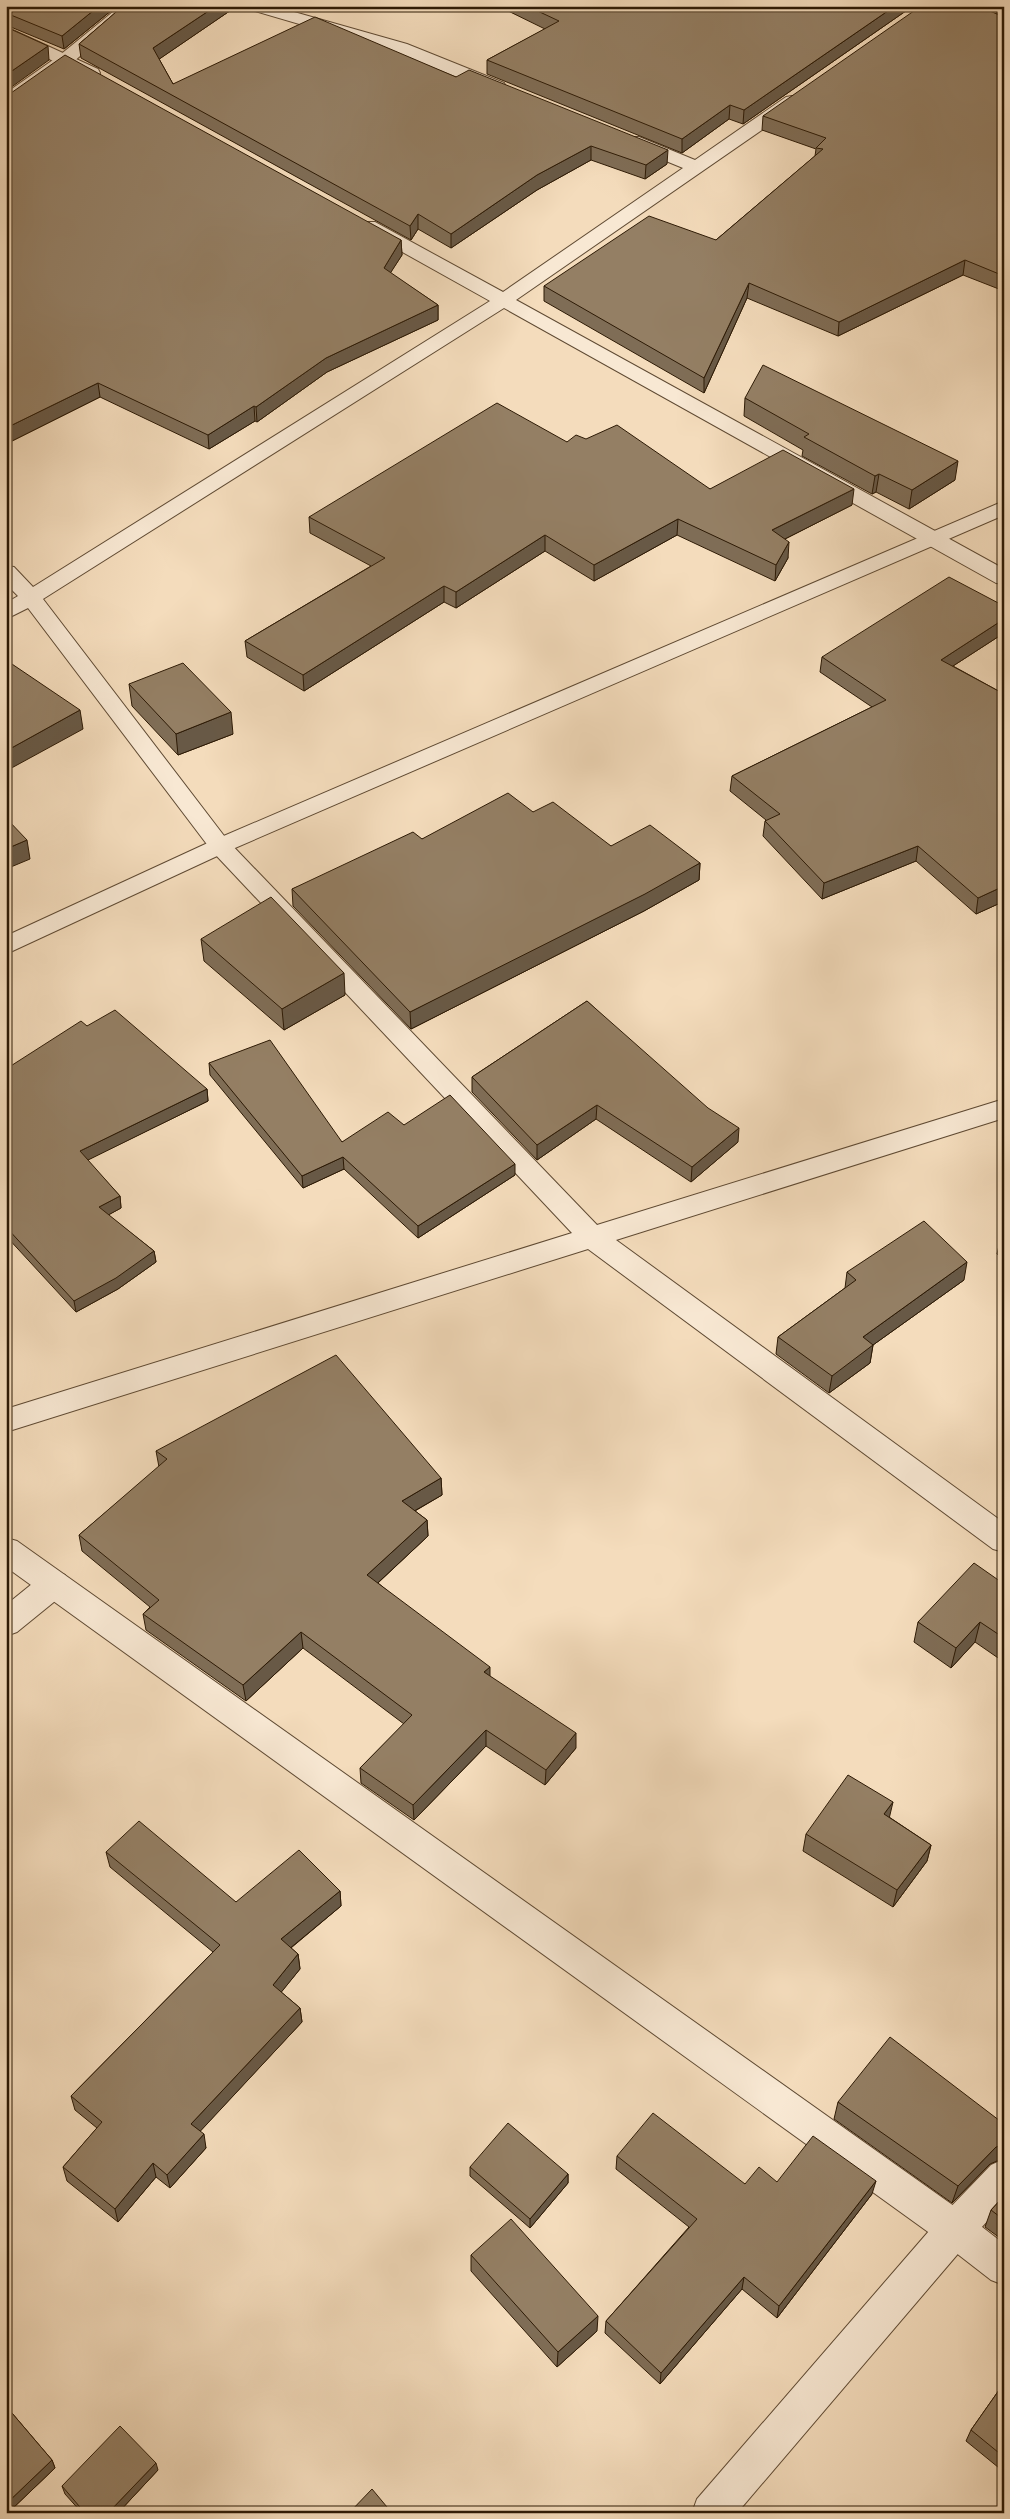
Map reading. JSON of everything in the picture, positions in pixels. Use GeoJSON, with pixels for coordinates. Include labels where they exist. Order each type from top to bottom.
{"type":"FeatureCollection","features":[{"type":"Feature","properties":{"kind":"street"},"geometry":{"type":"LineString","coordinates":[[6,101],[66,59],[130,6]]}},
{"type":"Feature","properties":{"kind":"street"},"geometry":{"type":"LineString","coordinates":[[254,6],[401,48],[512,92]]}},
{"type":"Feature","properties":{"kind":"street"},"geometry":{"type":"LineString","coordinates":[[6,32],[66,59],[109,82]]}},
{"type":"Feature","properties":{"kind":"street"},"geometry":{"type":"LineString","coordinates":[[6,613],[504,300],[808,89]]}},
{"type":"Feature","properties":{"kind":"street"},"geometry":{"type":"LineString","coordinates":[[613,133],[696,167]]}},
{"type":"Feature","properties":{"kind":"street"},"geometry":{"type":"LineString","coordinates":[[350,215],[1004,578]]}},
{"type":"Feature","properties":{"kind":"street"},"geometry":{"type":"LineString","coordinates":[[6,946],[220,846],[934,539],[1004,507]]}},
{"type":"Feature","properties":{"kind":"street"},"geometry":{"type":"LineString","coordinates":[[6,572],[31,597],[220,846],[592,1237],[1004,1540]]}},
{"type":"Feature","properties":{"kind":"street"},"geometry":{"type":"LineString","coordinates":[[6,1421],[1004,1108]]}},
{"type":"Feature","properties":{"kind":"street"},"geometry":{"type":"LineString","coordinates":[[6,1550],[1004,2267]]}},
{"type":"Feature","properties":{"kind":"street"},"geometry":{"type":"LineString","coordinates":[[6,1623],[54,1584]]}},
{"type":"Feature","properties":{"kind":"street"},"geometry":{"type":"LineString","coordinates":[[711,2513],[955,2230],[1004,2177]]}},
{"type":"Feature","properties":{"kind":"building"},"geometry":{"type":"Polygon","coordinates":[[[6,6],[99,6],[62,36],[6,13],[6,6]]]}},
{"type":"Feature","properties":{"kind":"building"},"geometry":{"type":"Polygon","coordinates":[[[123,6],[216,6],[153,48],[173,84],[315,17],[456,77],[469,70],[668,150],[646,165],[591,146],[537,175],[451,234],[418,214],[410,226],[79,44],[123,6]]]}},
{"type":"Feature","properties":{"kind":"building"},"geometry":{"type":"Polygon","coordinates":[[[527,6],[895,6],[744,110],[730,105],[682,139],[487,60],[559,21],[527,6]]]}},
{"type":"Feature","properties":{"kind":"building"},"geometry":{"type":"Polygon","coordinates":[[[921,6],[978,6],[1004,17],[1004,276],[965,260],[839,322],[749,283],[704,378],[544,286],[649,216],[716,240],[823,149],[816,148],[826,138],[763,116],[921,6]]]}},
{"type":"Feature","properties":{"kind":"building"},"geometry":{"type":"Polygon","coordinates":[[[6,27],[48,46],[6,75],[6,27]]]}},
{"type":"Feature","properties":{"kind":"building"},"geometry":{"type":"Polygon","coordinates":[[[65,55],[401,240],[384,268],[438,305],[326,358],[256,407],[254,406],[208,435],[98,383],[6,428],[6,222],[9,220],[6,219],[6,93],[11,93],[65,55]]]}},
{"type":"Feature","properties":{"kind":"building"},"geometry":{"type":"Polygon","coordinates":[[[763,365],[958,461],[912,490],[879,474],[875,476],[804,437],[809,434],[745,398],[763,365]]]}},
{"type":"Feature","properties":{"kind":"building"},"geometry":{"type":"Polygon","coordinates":[[[497,403],[567,442],[576,435],[586,439],[617,425],[710,489],[783,450],[854,489],[772,530],[789,542],[776,565],[678,519],[594,565],[545,535],[456,592],[444,586],[303,675],[245,641],[385,558],[309,517],[497,403]]]}},
{"type":"Feature","properties":{"kind":"building"},"geometry":{"type":"Polygon","coordinates":[[[949,577],[1004,606],[1004,619],[941,660],[1004,694],[1004,886],[978,898],[918,846],[824,883],[765,821],[780,814],[732,776],[886,700],[822,657],[949,577]]]}},
{"type":"Feature","properties":{"kind":"building"},"geometry":{"type":"Polygon","coordinates":[[[6,660],[80,710],[6,751],[6,660]]]}},
{"type":"Feature","properties":{"kind":"building"},"geometry":{"type":"Polygon","coordinates":[[[183,663],[231,712],[176,734],[129,684],[183,663]]]}},
{"type":"Feature","properties":{"kind":"building"},"geometry":{"type":"Polygon","coordinates":[[[508,793],[533,812],[553,802],[611,846],[650,825],[700,863],[645,894],[410,1012],[292,889],[413,832],[422,839],[508,793]]]}},
{"type":"Feature","properties":{"kind":"building"},"geometry":{"type":"Polygon","coordinates":[[[6,818],[27,840],[6,849],[6,818]]]}},
{"type":"Feature","properties":{"kind":"building"},"geometry":{"type":"Polygon","coordinates":[[[271,897],[344,973],[282,1009],[201,939],[271,897]]]}},
{"type":"Feature","properties":{"kind":"building"},"geometry":{"type":"Polygon","coordinates":[[[587,1001],[708,1108],[739,1128],[692,1167],[597,1105],[537,1145],[472,1077],[587,1001]]]}},
{"type":"Feature","properties":{"kind":"building"},"geometry":{"type":"Polygon","coordinates":[[[115,1010],[207,1089],[80,1151],[120,1196],[99,1207],[154,1251],[116,1278],[74,1301],[6,1227],[6,1069],[81,1021],[87,1026],[115,1010]]]}},
{"type":"Feature","properties":{"kind":"building"},"geometry":{"type":"Polygon","coordinates":[[[270,1040],[342,1142],[388,1112],[404,1125],[450,1095],[515,1164],[418,1226],[343,1157],[302,1176],[209,1063],[270,1040]]]}},
{"type":"Feature","properties":{"kind":"building"},"geometry":{"type":"Polygon","coordinates":[[[924,1221],[967,1262],[863,1337],[873,1345],[832,1376],[778,1337],[856,1280],[847,1272],[924,1221]]]}},
{"type":"Feature","properties":{"kind":"building"},"geometry":{"type":"Polygon","coordinates":[[[336,1355],[441,1478],[402,1501],[427,1520],[367,1575],[490,1667],[484,1672],[576,1733],[546,1770],[486,1730],[413,1805],[360,1768],[412,1715],[301,1632],[243,1685],[143,1614],[159,1600],[79,1535],[167,1459],[156,1451],[336,1355]]]}},
{"type":"Feature","properties":{"kind":"building"},"geometry":{"type":"Polygon","coordinates":[[[974,1563],[1004,1584],[1004,1638],[980,1622],[956,1648],[918,1622],[974,1563]]]}},
{"type":"Feature","properties":{"kind":"building"},"geometry":{"type":"Polygon","coordinates":[[[848,1775],[893,1802],[884,1814],[931,1845],[897,1890],[806,1834],[848,1775]]]}},
{"type":"Feature","properties":{"kind":"building"},"geometry":{"type":"Polygon","coordinates":[[[139,1821],[236,1902],[299,1850],[340,1891],[281,1939],[298,1954],[273,1985],[300,2008],[191,2124],[204,2134],[167,2175],[153,2163],[115,2209],[63,2167],[102,2122],[71,2096],[220,1945],[106,1852],[139,1821]]]}},
{"type":"Feature","properties":{"kind":"building"},"geometry":{"type":"Polygon","coordinates":[[[890,2037],[1004,2124],[1004,2144],[996,2147],[958,2186],[838,2102],[890,2037]]]}},
{"type":"Feature","properties":{"kind":"building"},"geometry":{"type":"Polygon","coordinates":[[[653,2113],[745,2184],[759,2167],[777,2182],[813,2136],[876,2181],[779,2306],[744,2277],[661,2373],[606,2321],[697,2219],[617,2156],[653,2113]]]}},
{"type":"Feature","properties":{"kind":"building"},"geometry":{"type":"Polygon","coordinates":[[[508,2123],[568,2174],[530,2219],[470,2167],[508,2123]]]}},
{"type":"Feature","properties":{"kind":"building"},"geometry":{"type":"Polygon","coordinates":[[[1004,2196],[1004,2220],[991,2210],[1004,2196]]]}},
{"type":"Feature","properties":{"kind":"building"},"geometry":{"type":"Polygon","coordinates":[[[511,2219],[598,2316],[558,2352],[471,2255],[511,2219]]]}},
{"type":"Feature","properties":{"kind":"building"},"geometry":{"type":"Polygon","coordinates":[[[1004,2383],[1004,2457],[971,2430],[1004,2383]]]}},
{"type":"Feature","properties":{"kind":"building"},"geometry":{"type":"Polygon","coordinates":[[[6,2406],[52,2460],[7,2503],[6,2501],[6,2406]]]}},
{"type":"Feature","properties":{"kind":"building"},"geometry":{"type":"Polygon","coordinates":[[[120,2426],[156,2463],[108,2513],[85,2513],[62,2486],[120,2426]]]}},
{"type":"Feature","properties":{"kind":"building"},"geometry":{"type":"Polygon","coordinates":[[[372,2489],[392,2513],[349,2513],[372,2489]]]}}]}
